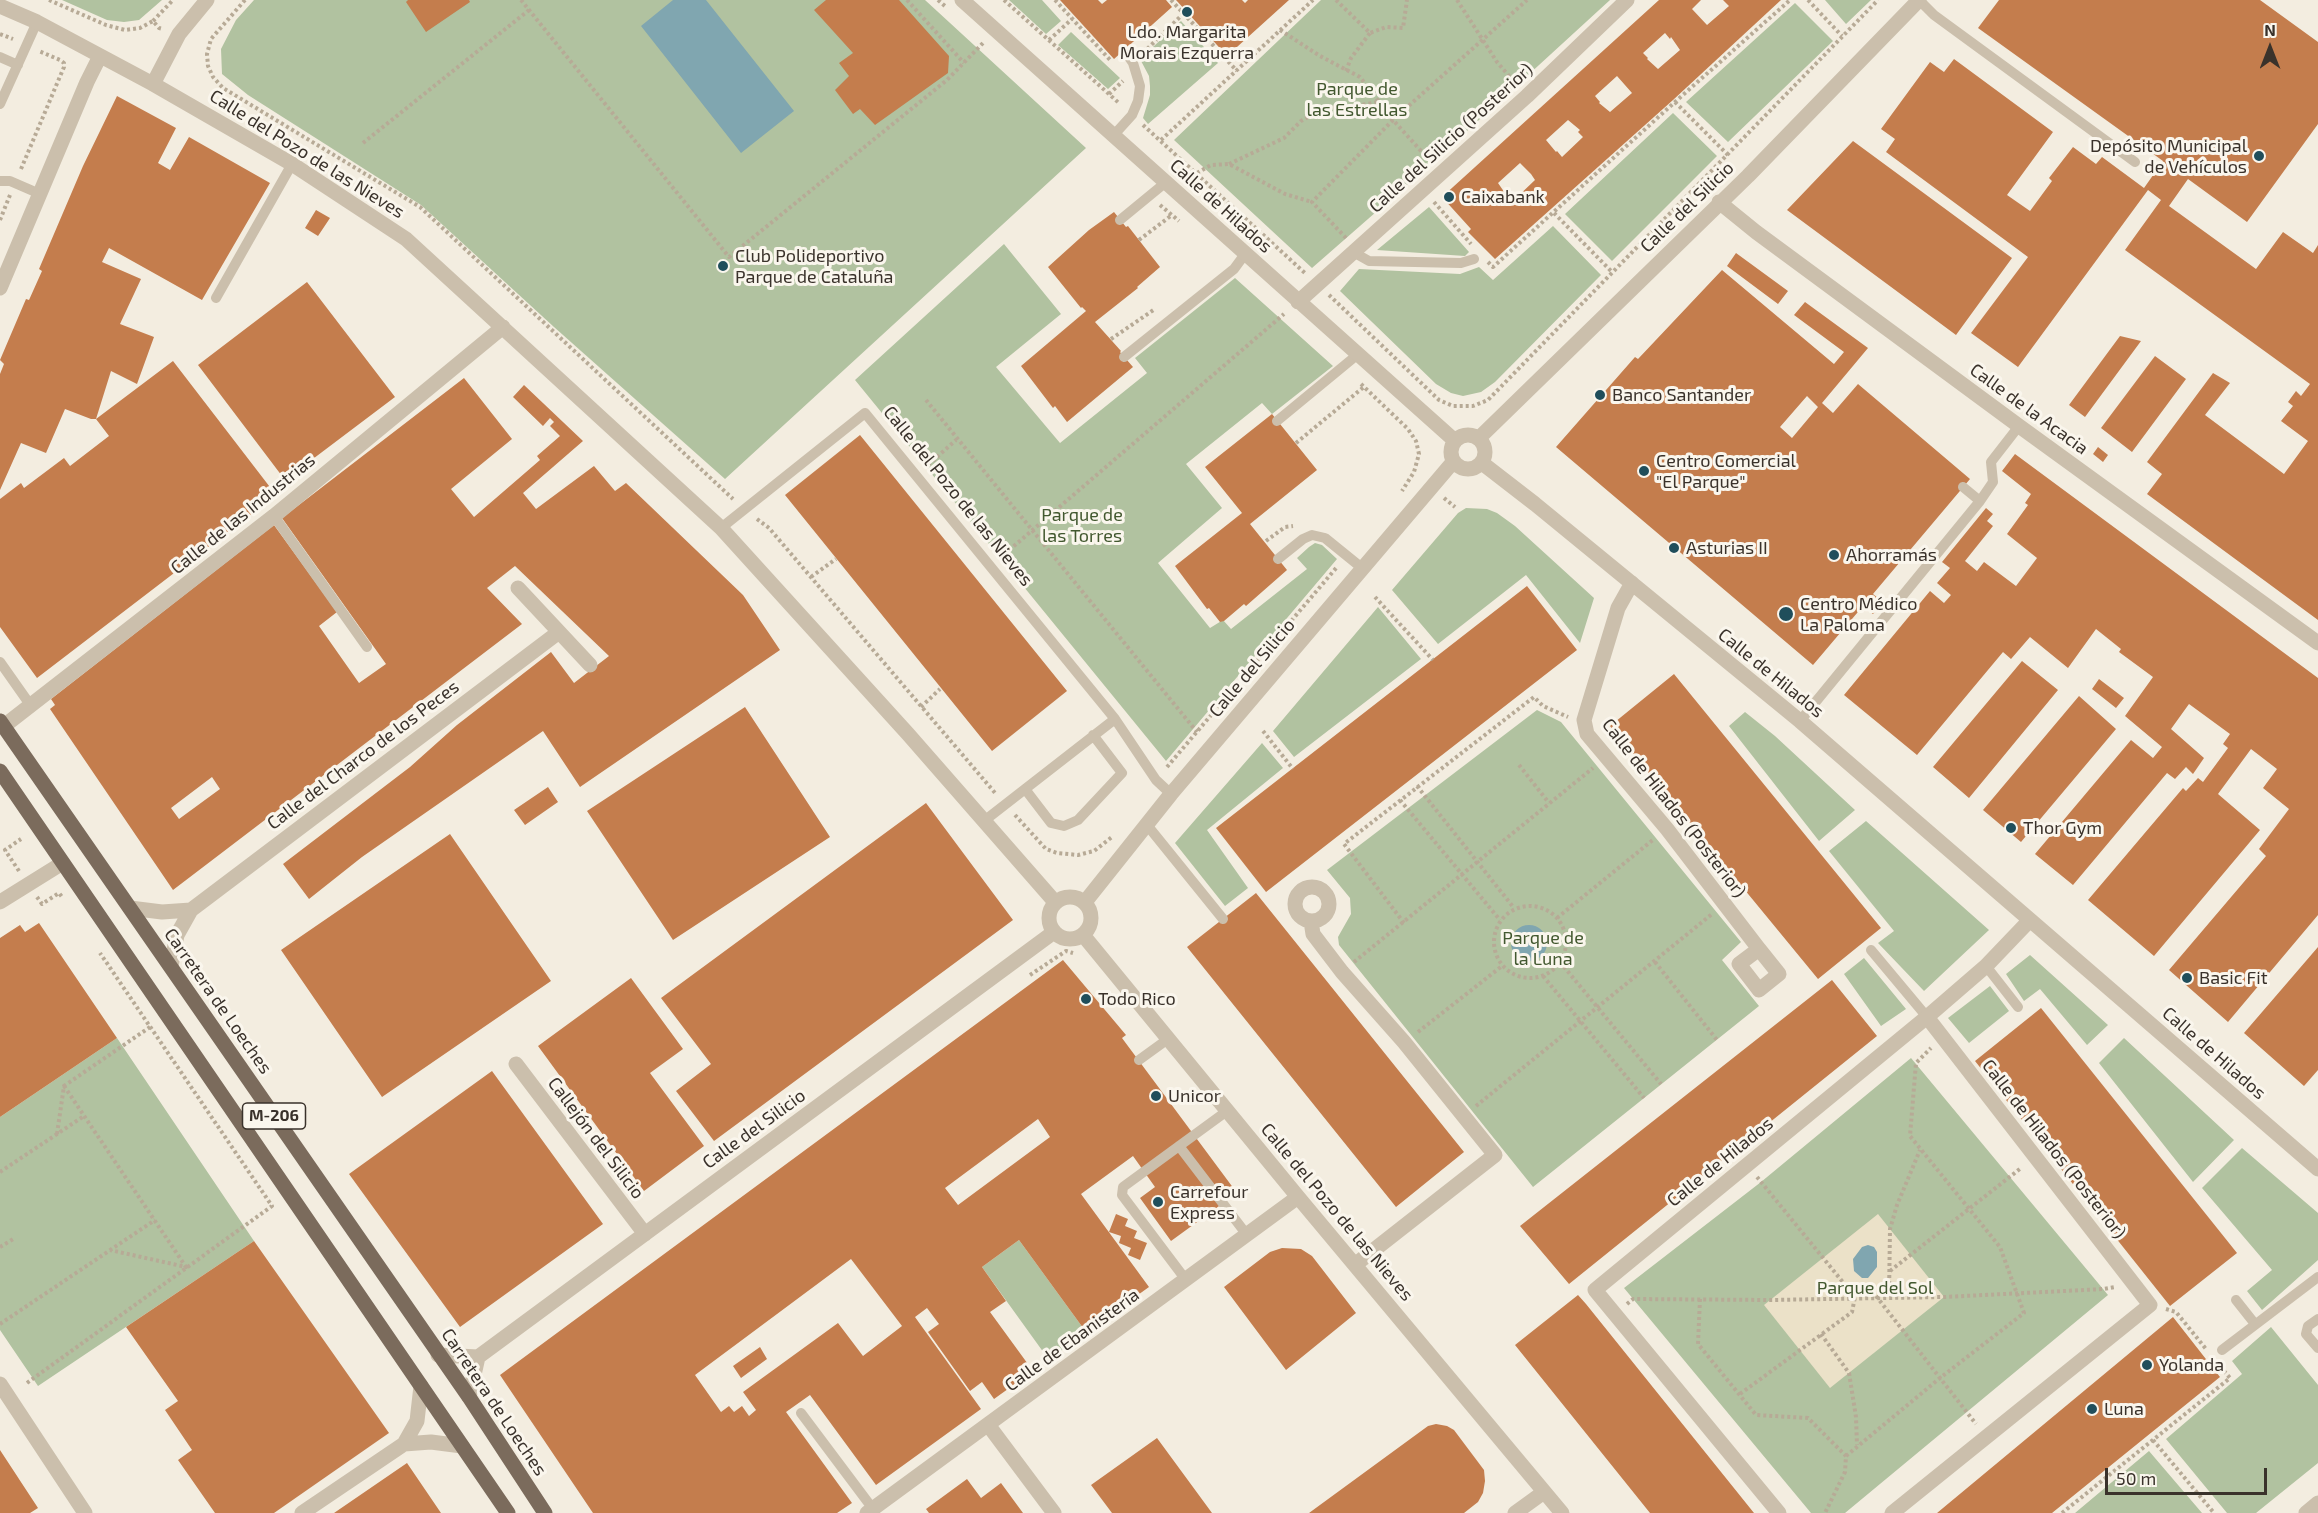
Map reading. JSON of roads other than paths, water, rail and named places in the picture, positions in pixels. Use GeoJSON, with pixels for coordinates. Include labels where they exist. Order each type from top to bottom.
{"type":"FeatureCollection","features":[{"type":"Feature","properties":{"kind":"main road","name":"Carretera de Loeches"},"geometry":{"type":"LineString","coordinates":[[2,724],[469,1397],[545,1513]]}},
{"type":"Feature","properties":{"kind":"main road","name":"M-206"},"geometry":{"type":"LineString","coordinates":[[0,771],[61,864],[508,1513]]}},
{"type":"Feature","properties":{"kind":"street"},"geometry":{"type":"LineString","coordinates":[[153,84],[179,34],[207,0]]}},
{"type":"Feature","properties":{"kind":"street","name":"Calle de Hilados"},"geometry":{"type":"LineString","coordinates":[[962,0],[1454,440]]}},
{"type":"Feature","properties":{"kind":"street","name":"Calle del Silicio (Posterior)"},"geometry":{"type":"LineString","coordinates":[[1298,302],[1527,96],[1627,0]]}},
{"type":"Feature","properties":{"kind":"street","name":"Calle del Silicio"},"geometry":{"type":"LineString","coordinates":[[1479,438],[1748,176],[1919,0]]}},
{"type":"Feature","properties":{"kind":"street","name":"Calle del Pozo de las Nieves"},"geometry":{"type":"LineString","coordinates":[[0,6],[37,22],[153,84],[292,164],[406,239],[721,528],[908,734],[1055,902]]}},
{"type":"Feature","properties":{"kind":"street"},"geometry":{"type":"LineString","coordinates":[[0,288],[87,82],[100,57]]}},
{"type":"Feature","properties":{"kind":"street","name":"Calle de la Acacia"},"geometry":{"type":"LineString","coordinates":[[1719,202],[1756,232],[2019,426],[2318,643]]}},
{"type":"Feature","properties":{"kind":"street","name":"Calle de las Industrias"},"geometry":{"type":"LineString","coordinates":[[2,724],[31,706],[274,516],[503,327]]}},
{"type":"Feature","properties":{"kind":"street"},"geometry":{"type":"LineString","coordinates":[[1462,435],[1479,438],[1485,446],[1482,463],[1474,469],[1462,469],[1453,462],[1451,448],[1454,440],[1462,435]]}},
{"type":"Feature","properties":{"kind":"street","name":"Calle del Silicio"},"geometry":{"type":"LineString","coordinates":[[1084,902],[1171,794],[1453,462]]}},
{"type":"Feature","properties":{"kind":"street","name":"Calle de Hilados"},"geometry":{"type":"LineString","coordinates":[[1482,463],[1800,721],[2318,1168]]}},
{"type":"Feature","properties":{"kind":"street","name":"Calle de Hilados (Posterior)"},"geometry":{"type":"LineString","coordinates":[[1632,583],[1618,608],[1584,720],[1587,734],[1667,829],[1759,949]]}},
{"type":"Feature","properties":{"kind":"street"},"geometry":{"type":"LineString","coordinates":[[518,588],[590,665]]}},
{"type":"Feature","properties":{"kind":"street","name":"Calle del Charco de los Peces"},"geometry":{"type":"LineString","coordinates":[[171,966],[177,935],[191,910],[559,632]]}},
{"type":"Feature","properties":{"kind":"street"},"geometry":{"type":"LineString","coordinates":[[0,902],[61,864]]}},
{"type":"Feature","properties":{"kind":"street"},"geometry":{"type":"LineString","coordinates":[[1065,897],[1076,897],[1084,902],[1091,913],[1090,926],[1083,935],[1073,939],[1062,938],[1054,932],[1049,924],[1049,912],[1055,902],[1065,897]]}},
{"type":"Feature","properties":{"kind":"street"},"geometry":{"type":"LineString","coordinates":[[130,908],[162,912],[191,910]]}},
{"type":"Feature","properties":{"kind":"street","name":"Calle de Hilados"},"geometry":{"type":"LineString","coordinates":[[1779,1513],[1595,1290],[1927,1017],[1986,966],[2030,920]]}},
{"type":"Feature","properties":{"kind":"street"},"geometry":{"type":"LineString","coordinates":[[1311,921],[1313,934],[1342,972],[1404,1042],[1495,1155],[1356,1264]]}},
{"type":"Feature","properties":{"kind":"street","name":"Calle del Silicio"},"geometry":{"type":"LineString","coordinates":[[477,1357],[1054,932]]}},
{"type":"Feature","properties":{"kind":"street","name":"Calle del Pozo de las Nieves"},"geometry":{"type":"LineString","coordinates":[[1083,935],[1562,1513]]}},
{"type":"Feature","properties":{"kind":"street","name":"Calle de Hilados (Posterior)"},"geometry":{"type":"LineString","coordinates":[[1892,1513],[2150,1305],[1927,1017]]}},
{"type":"Feature","properties":{"kind":"street","name":"Callejón del Silicio"},"geometry":{"type":"LineString","coordinates":[[516,1065],[645,1234]]}},
{"type":"Feature","properties":{"kind":"street","name":"Calle de Ebanistería"},"geometry":{"type":"LineString","coordinates":[[870,1511],[1298,1197]]}},
{"type":"Feature","properties":{"kind":"street"},"geometry":{"type":"LineString","coordinates":[[438,1355],[477,1357],[469,1397]]}},
{"type":"Feature","properties":{"kind":"street"},"geometry":{"type":"LineString","coordinates":[[0,1384],[85,1513]]}},
{"type":"Feature","properties":{"kind":"street"},"geometry":{"type":"LineString","coordinates":[[302,1513],[404,1444],[417,1421],[421,1386]]}},
{"type":"Feature","properties":{"kind":"street"},"geometry":{"type":"LineString","coordinates":[[988,1426],[1054,1513]]}},
{"type":"Feature","properties":{"kind":"street"},"geometry":{"type":"LineString","coordinates":[[404,1444],[431,1442],[462,1446]]}},
{"type":"Feature","properties":{"kind":"street"},"geometry":{"type":"LineString","coordinates":[[1515,1513],[1544,1492]]}},
{"type":"Feature","properties":{"kind":"street"},"geometry":{"type":"LineString","coordinates":[[2306,1513],[2318,1503]]}},
{"type":"Feature","properties":{"kind":"lane"},"geometry":{"type":"LineString","coordinates":[[1919,0],[1934,15],[2135,162]]}},
{"type":"Feature","properties":{"kind":"lane"},"geometry":{"type":"LineString","coordinates":[[0,104],[37,22]]}},
{"type":"Feature","properties":{"kind":"lane"},"geometry":{"type":"LineString","coordinates":[[1113,136],[1132,115],[1140,86],[1132,63],[1124,50]]}},
{"type":"Feature","properties":{"kind":"lane"},"geometry":{"type":"LineString","coordinates":[[0,57],[18,65]]}},
{"type":"Feature","properties":{"kind":"lane"},"geometry":{"type":"LineString","coordinates":[[216,298],[292,164]]}},
{"type":"Feature","properties":{"kind":"lane"},"geometry":{"type":"LineString","coordinates":[[0,181],[40,194]]}},
{"type":"Feature","properties":{"kind":"lane"},"geometry":{"type":"LineString","coordinates":[[1120,220],[1165,183]]}},
{"type":"Feature","properties":{"kind":"lane"},"geometry":{"type":"LineString","coordinates":[[1355,251],[1369,261],[1461,263],[1479,256]]}},
{"type":"Feature","properties":{"kind":"lane"},"geometry":{"type":"LineString","coordinates":[[1124,357],[1233,269],[1245,254]]}},
{"type":"Feature","properties":{"kind":"lane"},"geometry":{"type":"LineString","coordinates":[[1277,421],[1357,355]]}},
{"type":"Feature","properties":{"kind":"lane","name":"Calle del Pozo de las Nieves"},"geometry":{"type":"LineString","coordinates":[[721,528],[865,413],[1115,719],[1156,780],[1171,794]]}},
{"type":"Feature","properties":{"kind":"lane"},"geometry":{"type":"LineString","coordinates":[[1800,721],[1980,501],[1993,482],[1991,462],[2019,426]]}},
{"type":"Feature","properties":{"kind":"lane"},"geometry":{"type":"LineString","coordinates":[[1963,487],[1980,501]]}},
{"type":"Feature","properties":{"kind":"lane"},"geometry":{"type":"LineString","coordinates":[[274,516],[367,647]]}},
{"type":"Feature","properties":{"kind":"lane"},"geometry":{"type":"LineString","coordinates":[[1278,559],[1303,539],[1312,535],[1325,538],[1362,568]]}},
{"type":"Feature","properties":{"kind":"lane"},"geometry":{"type":"LineString","coordinates":[[0,662],[31,706]]}},
{"type":"Feature","properties":{"kind":"lane"},"geometry":{"type":"LineString","coordinates":[[984,821],[1115,719]]}},
{"type":"Feature","properties":{"kind":"lane"},"geometry":{"type":"LineString","coordinates":[[1025,789],[1051,822],[1064,826],[1078,820],[1122,773],[1093,735]]}},
{"type":"Feature","properties":{"kind":"lane"},"geometry":{"type":"LineString","coordinates":[[1148,825],[1223,919]]}},
{"type":"Feature","properties":{"kind":"lane"},"geometry":{"type":"LineString","coordinates":[[1871,950],[1927,1017]]}},
{"type":"Feature","properties":{"kind":"lane"},"geometry":{"type":"LineString","coordinates":[[1986,966],[2018,1007]]}},
{"type":"Feature","properties":{"kind":"lane"},"geometry":{"type":"LineString","coordinates":[[1139,1060],[1168,1039]]}},
{"type":"Feature","properties":{"kind":"lane"},"geometry":{"type":"LineString","coordinates":[[1186,1280],[1122,1195],[1123,1187],[1227,1111]]}},
{"type":"Feature","properties":{"kind":"lane"},"geometry":{"type":"LineString","coordinates":[[1179,1146],[1247,1235]]}},
{"type":"Feature","properties":{"kind":"lane"},"geometry":{"type":"LineString","coordinates":[[2222,1350],[2318,1277]]}},
{"type":"Feature","properties":{"kind":"lane"},"geometry":{"type":"LineString","coordinates":[[2236,1300],[2255,1324]]}},
{"type":"Feature","properties":{"kind":"lane"},"geometry":{"type":"LineString","coordinates":[[2318,1319],[2308,1326],[2306,1334],[2318,1348]]}},
{"type":"Feature","properties":{"kind":"lane"},"geometry":{"type":"LineString","coordinates":[[801,1413],[870,1511]]}},
{"type":"Feature","properties":{"kind":"water"},"geometry":{"type":"Polygon","coordinates":[[[673,0],[706,0],[794,111],[741,153],[641,26],[673,0]]]}},
{"type":"Feature","properties":{"kind":"water"},"geometry":{"type":"Polygon","coordinates":[[[1529,925],[1541,931],[1547,943],[1541,955],[1529,961],[1517,955],[1511,943],[1517,931],[1529,925]]]}},
{"type":"Feature","properties":{"kind":"water"},"geometry":{"type":"Polygon","coordinates":[[[1868,1245],[1874,1247],[1877,1252],[1877,1267],[1868,1278],[1862,1278],[1854,1271],[1853,1259],[1862,1247],[1868,1245]]]}},
{"type":"Feature","properties":{"kind":"place","name":"Ldo. Margarita Morais Ezquerra"},"geometry":{"type":"Point","coordinates":[1187,12]}},
{"type":"Feature","properties":{"kind":"place","name":"Depósito Municipal de Vehículos"},"geometry":{"type":"Point","coordinates":[2259,156]}},
{"type":"Feature","properties":{"kind":"place","name":"Caixabank"},"geometry":{"type":"Point","coordinates":[1449,197]}},
{"type":"Feature","properties":{"kind":"place","name":"Club Polideportivo Parque de Cataluña"},"geometry":{"type":"Point","coordinates":[723,266]}},
{"type":"Feature","properties":{"kind":"place","name":"Banco Santander"},"geometry":{"type":"Point","coordinates":[1600,395]}},
{"type":"Feature","properties":{"kind":"place","name":"Centro Comercial \"El Parque\""},"geometry":{"type":"Point","coordinates":[1644,471]}},
{"type":"Feature","properties":{"kind":"place","name":"Asturias II"},"geometry":{"type":"Point","coordinates":[1674,548]}},
{"type":"Feature","properties":{"kind":"place","name":"Ahorramás"},"geometry":{"type":"Point","coordinates":[1834,555]}},
{"type":"Feature","properties":{"kind":"place","name":"Centro Médico La Paloma"},"geometry":{"type":"Point","coordinates":[1786,614]}},
{"type":"Feature","properties":{"kind":"place","name":"Thor Gym"},"geometry":{"type":"Point","coordinates":[2011,828]}},
{"type":"Feature","properties":{"kind":"place","name":"Basic Fit"},"geometry":{"type":"Point","coordinates":[2187,978]}},
{"type":"Feature","properties":{"kind":"place","name":"Todo Rico"},"geometry":{"type":"Point","coordinates":[1086,999]}},
{"type":"Feature","properties":{"kind":"place","name":"Unicor"},"geometry":{"type":"Point","coordinates":[1156,1096]}},
{"type":"Feature","properties":{"kind":"place","name":"Carrefour Express"},"geometry":{"type":"Point","coordinates":[1158,1202]}},
{"type":"Feature","properties":{"kind":"place","name":"Yolanda"},"geometry":{"type":"Point","coordinates":[2147,1365]}},
{"type":"Feature","properties":{"kind":"place","name":"Luna"},"geometry":{"type":"Point","coordinates":[2092,1409]}},
{"type":"Feature","properties":{"kind":"park label","name":"Parque de las Estrellas"},"geometry":{"type":"Point","coordinates":[1357,100]}},
{"type":"Feature","properties":{"kind":"park label","name":"Parque de las Torres"},"geometry":{"type":"Point","coordinates":[1082,525]}},
{"type":"Feature","properties":{"kind":"park label","name":"Parque de la Luna"},"geometry":{"type":"Point","coordinates":[1543,948]}},
{"type":"Feature","properties":{"kind":"park label","name":"Parque del Sol"},"geometry":{"type":"Point","coordinates":[1875,1288]}}]}
